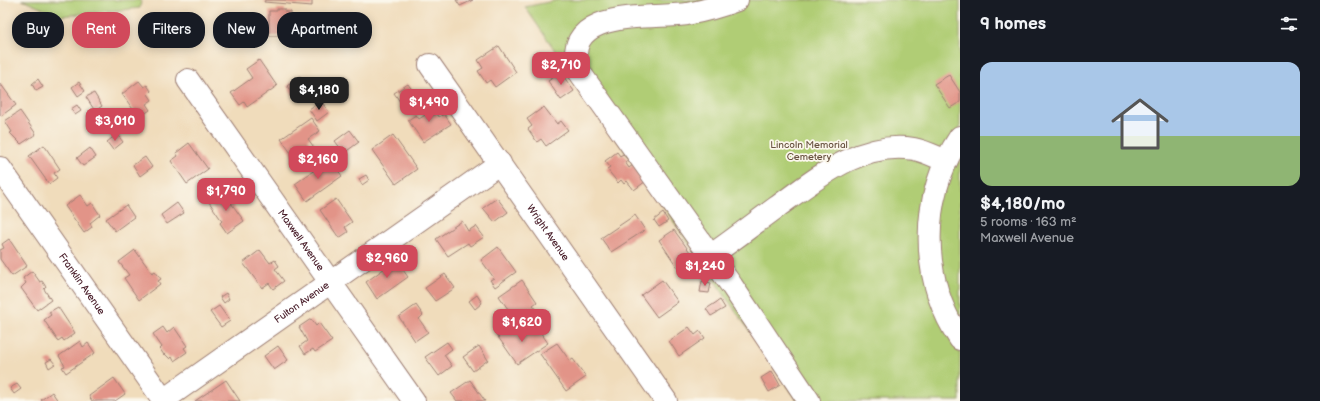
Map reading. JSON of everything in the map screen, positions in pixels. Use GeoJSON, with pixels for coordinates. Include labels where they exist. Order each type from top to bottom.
{"type":"FeatureCollection","features":[{"type":"Feature","properties":{"kind":"street"},"geometry":{"type":"LineString","coordinates":[[737,0],[712,9],[686,14],[620,19],[598,24],[583,36],[575,51],[578,70],[710,256],[809,401]]}},
{"type":"Feature","properties":{"kind":"street","name":"Wright Avenue"},"geometry":{"type":"LineString","coordinates":[[430,65],[666,401]]}},
{"type":"Feature","properties":{"kind":"street","name":"Maxwell Avenue"},"geometry":{"type":"LineString","coordinates":[[188,80],[414,401]]}},
{"type":"Feature","properties":{"kind":"street"},"geometry":{"type":"LineString","coordinates":[[960,137],[946,161],[937,184],[929,233],[930,258],[934,283],[942,306],[960,339]]}},
{"type":"Feature","properties":{"kind":"street"},"geometry":{"type":"LineString","coordinates":[[710,256],[822,175],[849,160],[869,153],[897,149],[914,149],[946,161]]}},
{"type":"Feature","properties":{"kind":"street","name":"Fulton Avenue"},"geometry":{"type":"LineString","coordinates":[[163,401],[500,163]]}},
{"type":"Feature","properties":{"kind":"street","name":"Franklin Avenue"},"geometry":{"type":"LineString","coordinates":[[0,168],[163,401]]}},
{"type":"Feature","properties":{"kind":"green space"},"geometry":{"type":"Polygon","coordinates":[[[22,0],[141,0],[140,8],[100,12],[72,12],[72,15],[64,16],[64,12],[50,12],[22,0]]]}},
{"type":"Feature","properties":{"kind":"green space","name":"Lincoln Memorial Cemetery"},"geometry":{"type":"Polygon","coordinates":[[[558,0],[960,0],[960,401],[798,401],[525,7],[558,0]]]}},
{"type":"Feature","properties":{"kind":"building"},"geometry":{"type":"Polygon","coordinates":[[[265,0],[312,0],[312,6],[264,2],[265,0]]]}},
{"type":"Feature","properties":{"kind":"building"},"geometry":{"type":"Polygon","coordinates":[[[456,0],[473,0],[460,6],[456,0]]]}},
{"type":"Feature","properties":{"kind":"building"},"geometry":{"type":"Polygon","coordinates":[[[277,9],[285,9],[285,12],[277,12],[277,36],[269,36],[269,11],[277,11],[277,9]]]}},
{"type":"Feature","properties":{"kind":"building"},"geometry":{"type":"Polygon","coordinates":[[[499,46],[516,72],[495,87],[490,80],[486,83],[478,71],[483,68],[478,60],[499,46]]]}},
{"type":"Feature","properties":{"kind":"building"},"geometry":{"type":"Polygon","coordinates":[[[259,60],[277,86],[247,107],[244,102],[240,105],[231,93],[252,78],[246,69],[259,60]]]}},
{"type":"Feature","properties":{"kind":"building"},"geometry":{"type":"Polygon","coordinates":[[[561,73],[574,91],[561,100],[548,81],[561,73]]]}},
{"type":"Feature","properties":{"kind":"building"},"geometry":{"type":"Polygon","coordinates":[[[949,75],[960,92],[960,102],[950,108],[934,84],[949,75]]]}},
{"type":"Feature","properties":{"kind":"building"},"geometry":{"type":"Polygon","coordinates":[[[300,76],[308,86],[294,96],[287,86],[300,76]]]}},
{"type":"Feature","properties":{"kind":"building"},"geometry":{"type":"Polygon","coordinates":[[[38,79],[43,87],[36,91],[32,84],[38,79]]]}},
{"type":"Feature","properties":{"kind":"building"},"geometry":{"type":"Polygon","coordinates":[[[139,81],[144,87],[147,85],[151,91],[148,94],[152,100],[146,104],[150,110],[134,121],[130,116],[135,112],[122,94],[139,81]]]}},
{"type":"Feature","properties":{"kind":"building"},"geometry":{"type":"Polygon","coordinates":[[[79,82],[85,91],[78,96],[72,87],[79,82]]]}},
{"type":"Feature","properties":{"kind":"building"},"geometry":{"type":"Polygon","coordinates":[[[0,83],[16,105],[1,116],[0,115],[0,83]]]}},
{"type":"Feature","properties":{"kind":"building"},"geometry":{"type":"Polygon","coordinates":[[[408,84],[417,97],[403,106],[394,93],[408,84]]]}},
{"type":"Feature","properties":{"kind":"building"},"geometry":{"type":"Polygon","coordinates":[[[94,93],[102,106],[95,111],[86,97],[94,93]]]}},
{"type":"Feature","properties":{"kind":"building"},"geometry":{"type":"Polygon","coordinates":[[[321,101],[329,112],[317,121],[309,109],[321,101]]]}},
{"type":"Feature","properties":{"kind":"building"},"geometry":{"type":"Polygon","coordinates":[[[430,103],[439,117],[444,114],[451,124],[423,142],[408,120],[416,115],[419,119],[427,114],[423,108],[430,103]]]}},
{"type":"Feature","properties":{"kind":"building"},"geometry":{"type":"Polygon","coordinates":[[[77,105],[81,111],[75,115],[71,109],[77,105]]]}},
{"type":"Feature","properties":{"kind":"building"},"geometry":{"type":"Polygon","coordinates":[[[544,107],[557,124],[561,121],[568,130],[546,146],[541,139],[537,142],[528,129],[532,126],[527,119],[544,107]]]}},
{"type":"Feature","properties":{"kind":"building"},"geometry":{"type":"Polygon","coordinates":[[[20,111],[36,134],[21,144],[10,133],[12,132],[5,121],[20,111]]]}},
{"type":"Feature","properties":{"kind":"building"},"geometry":{"type":"Polygon","coordinates":[[[311,118],[320,131],[308,139],[316,150],[298,163],[281,139],[311,118]]]}},
{"type":"Feature","properties":{"kind":"building"},"geometry":{"type":"Polygon","coordinates":[[[350,130],[359,142],[344,153],[335,141],[350,130]]]}},
{"type":"Feature","properties":{"kind":"building"},"geometry":{"type":"Polygon","coordinates":[[[117,134],[123,142],[113,150],[107,142],[117,134]]]}},
{"type":"Feature","properties":{"kind":"building"},"geometry":{"type":"Polygon","coordinates":[[[393,135],[417,169],[396,184],[372,150],[393,135]]]}},
{"type":"Feature","properties":{"kind":"building"},"geometry":{"type":"Polygon","coordinates":[[[189,143],[208,169],[187,184],[171,161],[178,156],[176,153],[189,143]]]}},
{"type":"Feature","properties":{"kind":"building"},"geometry":{"type":"Polygon","coordinates":[[[44,145],[60,169],[54,173],[57,178],[49,184],[29,156],[44,145]]]}},
{"type":"Feature","properties":{"kind":"building"},"geometry":{"type":"Polygon","coordinates":[[[90,148],[96,157],[83,166],[77,158],[90,148]]]}},
{"type":"Feature","properties":{"kind":"building"},"geometry":{"type":"Polygon","coordinates":[[[617,152],[620,156],[623,154],[628,160],[625,162],[629,168],[634,164],[646,181],[634,190],[627,181],[624,184],[621,180],[618,183],[607,169],[610,167],[605,161],[617,152]]]}},
{"type":"Feature","properties":{"kind":"building"},"geometry":{"type":"Polygon","coordinates":[[[145,157],[152,167],[140,176],[133,165],[145,157]]]}},
{"type":"Feature","properties":{"kind":"building"},"geometry":{"type":"Polygon","coordinates":[[[330,159],[342,176],[307,201],[295,184],[330,159]]]}},
{"type":"Feature","properties":{"kind":"building"},"geometry":{"type":"Polygon","coordinates":[[[366,175],[369,180],[362,185],[359,179],[366,175]]]}},
{"type":"Feature","properties":{"kind":"building"},"geometry":{"type":"Polygon","coordinates":[[[221,189],[244,221],[227,233],[220,223],[222,221],[209,202],[217,196],[214,193],[221,189]]]}},
{"type":"Feature","properties":{"kind":"building"},"geometry":{"type":"Polygon","coordinates":[[[80,195],[88,206],[92,203],[100,215],[90,223],[92,227],[84,233],[65,206],[80,195]]]}},
{"type":"Feature","properties":{"kind":"building"},"geometry":{"type":"Polygon","coordinates":[[[497,198],[508,212],[495,222],[483,208],[497,198]]]}},
{"type":"Feature","properties":{"kind":"building"},"geometry":{"type":"Polygon","coordinates":[[[336,199],[352,222],[345,227],[348,232],[339,238],[320,210],[336,199]]]}},
{"type":"Feature","properties":{"kind":"building"},"geometry":{"type":"Polygon","coordinates":[[[177,203],[184,213],[167,224],[161,215],[177,203]]]}},
{"type":"Feature","properties":{"kind":"building"},"geometry":{"type":"Polygon","coordinates":[[[126,205],[134,217],[115,231],[106,219],[126,205]]]}},
{"type":"Feature","properties":{"kind":"building"},"geometry":{"type":"Polygon","coordinates":[[[663,213],[668,221],[659,227],[654,220],[663,213]]]}},
{"type":"Feature","properties":{"kind":"building"},"geometry":{"type":"Polygon","coordinates":[[[635,215],[645,230],[611,252],[601,238],[635,215]]]}},
{"type":"Feature","properties":{"kind":"building"},"geometry":{"type":"Polygon","coordinates":[[[462,221],[468,231],[476,226],[484,237],[470,246],[468,243],[448,256],[436,239],[462,221]]]}},
{"type":"Feature","properties":{"kind":"building"},"geometry":{"type":"Polygon","coordinates":[[[674,230],[698,263],[682,274],[659,240],[674,230]]]}},
{"type":"Feature","properties":{"kind":"building"},"geometry":{"type":"Polygon","coordinates":[[[9,239],[27,266],[12,276],[0,259],[0,250],[4,248],[2,244],[9,239]]]}},
{"type":"Feature","properties":{"kind":"building"},"geometry":{"type":"Polygon","coordinates":[[[498,247],[516,272],[495,287],[490,280],[494,278],[481,260],[498,247]]]}},
{"type":"Feature","properties":{"kind":"building"},"geometry":{"type":"Polygon","coordinates":[[[135,250],[152,273],[155,271],[161,279],[158,281],[160,284],[139,300],[124,278],[129,275],[119,262],[135,250]]]}},
{"type":"Feature","properties":{"kind":"building"},"geometry":{"type":"Polygon","coordinates":[[[260,250],[270,263],[275,260],[279,266],[275,269],[284,281],[273,289],[269,283],[262,288],[243,263],[260,250]]]}},
{"type":"Feature","properties":{"kind":"building"},"geometry":{"type":"Polygon","coordinates":[[[396,260],[408,277],[377,299],[366,282],[396,260]]]}},
{"type":"Feature","properties":{"kind":"building"},"geometry":{"type":"Polygon","coordinates":[[[32,271],[40,282],[42,281],[46,287],[44,289],[51,300],[37,310],[21,288],[26,283],[23,278],[32,271]]]}},
{"type":"Feature","properties":{"kind":"building"},"geometry":{"type":"Polygon","coordinates":[[[445,274],[455,288],[435,301],[425,288],[445,274]]]}},
{"type":"Feature","properties":{"kind":"building"},"geometry":{"type":"Polygon","coordinates":[[[522,280],[537,302],[533,305],[538,311],[519,325],[499,296],[522,280]]]}},
{"type":"Feature","properties":{"kind":"building"},"geometry":{"type":"Polygon","coordinates":[[[662,280],[678,302],[657,317],[641,295],[662,280]]]}},
{"type":"Feature","properties":{"kind":"building"},"geometry":{"type":"Polygon","coordinates":[[[702,281],[711,283],[709,293],[700,292],[702,281]]]}},
{"type":"Feature","properties":{"kind":"building"},"geometry":{"type":"Polygon","coordinates":[[[226,293],[229,299],[224,303],[220,297],[226,293]]]}},
{"type":"Feature","properties":{"kind":"building"},"geometry":{"type":"Polygon","coordinates":[[[477,295],[482,303],[475,309],[469,301],[477,295]]]}},
{"type":"Feature","properties":{"kind":"building"},"geometry":{"type":"Polygon","coordinates":[[[720,300],[725,308],[711,316],[706,309],[720,300]]]}},
{"type":"Feature","properties":{"kind":"building"},"geometry":{"type":"Polygon","coordinates":[[[416,305],[423,315],[419,319],[428,332],[415,341],[399,317],[416,305]]]}},
{"type":"Feature","properties":{"kind":"building"},"geometry":{"type":"Polygon","coordinates":[[[219,306],[230,321],[221,327],[210,312],[219,306]]]}},
{"type":"Feature","properties":{"kind":"building"},"geometry":{"type":"Polygon","coordinates":[[[58,307],[75,333],[64,341],[62,338],[58,341],[44,320],[51,315],[49,312],[58,307]]]}},
{"type":"Feature","properties":{"kind":"building"},"geometry":{"type":"Polygon","coordinates":[[[311,319],[316,326],[319,323],[332,341],[315,352],[313,349],[305,354],[300,346],[307,341],[299,327],[311,319]]]}},
{"type":"Feature","properties":{"kind":"building"},"geometry":{"type":"Polygon","coordinates":[[[510,324],[520,338],[536,326],[548,343],[517,364],[496,334],[510,324]]]}},
{"type":"Feature","properties":{"kind":"building"},"geometry":{"type":"Polygon","coordinates":[[[163,327],[167,333],[174,327],[187,346],[184,348],[187,352],[174,361],[172,357],[170,359],[165,354],[164,355],[160,349],[162,347],[153,334],[163,327]]]}},
{"type":"Feature","properties":{"kind":"building"},"geometry":{"type":"Polygon","coordinates":[[[689,327],[695,335],[700,331],[705,338],[679,356],[669,341],[689,327]]]}},
{"type":"Feature","properties":{"kind":"building"},"geometry":{"type":"Polygon","coordinates":[[[80,341],[83,347],[88,343],[95,353],[66,373],[62,367],[65,366],[59,356],[80,341]]]}},
{"type":"Feature","properties":{"kind":"building"},"geometry":{"type":"Polygon","coordinates":[[[447,342],[452,349],[444,355],[452,366],[439,376],[425,357],[447,342]]]}},
{"type":"Feature","properties":{"kind":"building"},"geometry":{"type":"Polygon","coordinates":[[[557,343],[570,361],[573,359],[586,377],[566,391],[540,354],[557,343]]]}},
{"type":"Feature","properties":{"kind":"building"},"geometry":{"type":"Polygon","coordinates":[[[278,346],[288,360],[274,370],[264,356],[278,346]]]}},
{"type":"Feature","properties":{"kind":"building"},"geometry":{"type":"Polygon","coordinates":[[[479,346],[488,360],[473,371],[463,357],[479,346]]]}},
{"type":"Feature","properties":{"kind":"building"},"geometry":{"type":"Polygon","coordinates":[[[51,359],[55,364],[49,368],[46,362],[51,359]]]}},
{"type":"Feature","properties":{"kind":"building"},"geometry":{"type":"Polygon","coordinates":[[[772,371],[780,385],[769,392],[761,378],[772,371]]]}},
{"type":"Feature","properties":{"kind":"building"},"geometry":{"type":"Polygon","coordinates":[[[114,378],[125,394],[115,401],[92,401],[89,396],[114,378]]]}},
{"type":"Feature","properties":{"kind":"building"},"geometry":{"type":"Polygon","coordinates":[[[226,380],[240,401],[195,401],[226,380]]]}},
{"type":"Feature","properties":{"kind":"building"},"geometry":{"type":"Polygon","coordinates":[[[470,380],[485,401],[457,401],[451,393],[470,380]]]}},
{"type":"Feature","properties":{"kind":"building"},"geometry":{"type":"Polygon","coordinates":[[[17,384],[21,389],[14,394],[10,388],[17,384]]]}},
{"type":"Feature","properties":{"kind":"building"},"geometry":{"type":"Polygon","coordinates":[[[52,392],[58,401],[41,400],[52,392]]]}}]}
